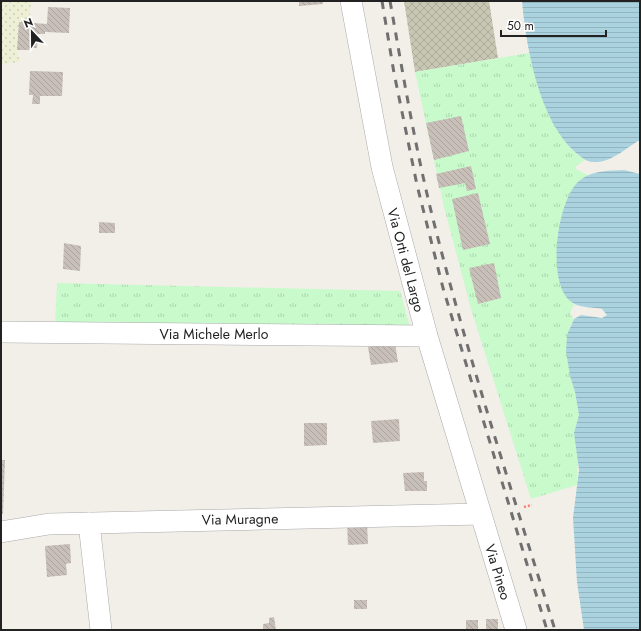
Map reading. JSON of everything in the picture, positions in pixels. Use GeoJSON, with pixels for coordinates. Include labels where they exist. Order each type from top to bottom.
{"type":"FeatureCollection","features":[{"type":"Feature","properties":{"kind":"street","name":"Via Orti del Largo"},"geometry":{"type":"LineString","coordinates":[[350,1],[382,167],[427,336],[481,514]]}},
{"type":"Feature","properties":{"kind":"street","name":"Via Michele Merlo"},"geometry":{"type":"LineString","coordinates":[[1,332],[427,336]]}},
{"type":"Feature","properties":{"kind":"street","name":"Via Muragne"},"geometry":{"type":"LineString","coordinates":[[1,532],[49,524],[481,514]]}},
{"type":"Feature","properties":{"kind":"street","name":"Via Pineo"},"geometry":{"type":"LineString","coordinates":[[481,514],[516,630]]}},
{"type":"Feature","properties":{"kind":"street"},"geometry":{"type":"LineString","coordinates":[[89,523],[101,630]]}},
{"type":"Feature","properties":{"kind":"path"},"geometry":{"type":"LineString","coordinates":[[524,507],[532,505]]}},
{"type":"Feature","properties":{"kind":"shaded area"},"geometry":{"type":"Polygon","coordinates":[[[1,1],[31,1],[29,23],[19,23],[17,50],[20,62],[1,64],[1,1]]]}},
{"type":"Feature","properties":{"kind":"shaded area"},"geometry":{"type":"Polygon","coordinates":[[[404,1],[489,1],[498,58],[415,72],[404,1]]]}},
{"type":"Feature","properties":{"kind":"green space"},"geometry":{"type":"Polygon","coordinates":[[[529,53],[543,96],[556,126],[574,151],[585,160],[576,166],[576,169],[588,175],[585,177],[560,224],[557,252],[572,303],[575,305],[570,314],[574,319],[570,326],[570,376],[575,392],[579,415],[577,485],[531,499],[471,309],[444,207],[415,72],[529,53]]]}},
{"type":"Feature","properties":{"kind":"green space"},"geometry":{"type":"Polygon","coordinates":[[[57,283],[400,291],[411,331],[55,325],[57,283]]]}},
{"type":"Feature","properties":{"kind":"water"},"geometry":{"type":"Polygon","coordinates":[[[522,1],[640,1],[640,140],[612,158],[600,162],[593,162],[581,157],[563,138],[552,121],[536,82],[527,40],[522,1]]]}},
{"type":"Feature","properties":{"kind":"water"},"geometry":{"type":"Polygon","coordinates":[[[624,170],[640,174],[640,630],[584,630],[577,582],[573,518],[579,470],[574,433],[579,415],[566,351],[567,335],[574,319],[581,315],[602,318],[607,315],[602,309],[576,305],[564,294],[559,280],[557,244],[564,207],[571,192],[578,182],[594,173],[624,170]]]}},
{"type":"Feature","properties":{"kind":"building"},"geometry":{"type":"Polygon","coordinates":[[[299,1],[323,1],[323,4],[299,6],[299,1]]]}},
{"type":"Feature","properties":{"kind":"building"},"geometry":{"type":"Polygon","coordinates":[[[48,7],[70,8],[69,33],[45,32],[45,34],[38,34],[37,48],[32,48],[31,50],[17,50],[19,22],[47,24],[48,7]]]}},
{"type":"Feature","properties":{"kind":"building"},"geometry":{"type":"Polygon","coordinates":[[[30,71],[63,72],[62,96],[40,96],[40,104],[32,104],[33,95],[29,95],[30,71]]]}},
{"type":"Feature","properties":{"kind":"building"},"geometry":{"type":"Polygon","coordinates":[[[461,116],[469,151],[434,160],[426,123],[461,116]]]}},
{"type":"Feature","properties":{"kind":"building"},"geometry":{"type":"Polygon","coordinates":[[[471,166],[476,189],[467,191],[465,183],[439,188],[436,174],[471,166]]]}},
{"type":"Feature","properties":{"kind":"building"},"geometry":{"type":"Polygon","coordinates":[[[478,193],[490,244],[463,250],[452,199],[478,193]]]}},
{"type":"Feature","properties":{"kind":"building"},"geometry":{"type":"Polygon","coordinates":[[[99,222],[115,223],[115,233],[99,233],[99,222]]]}},
{"type":"Feature","properties":{"kind":"building"},"geometry":{"type":"Polygon","coordinates":[[[64,243],[81,246],[80,271],[63,269],[64,243]]]}},
{"type":"Feature","properties":{"kind":"building"},"geometry":{"type":"Polygon","coordinates":[[[494,263],[501,298],[478,304],[469,268],[494,263]]]}},
{"type":"Feature","properties":{"kind":"building"},"geometry":{"type":"Polygon","coordinates":[[[395,343],[398,362],[371,365],[368,347],[395,343]]]}},
{"type":"Feature","properties":{"kind":"building"},"geometry":{"type":"Polygon","coordinates":[[[399,419],[400,441],[373,443],[371,421],[399,419]]]}},
{"type":"Feature","properties":{"kind":"building"},"geometry":{"type":"Polygon","coordinates":[[[304,423],[327,423],[327,445],[304,446],[304,423]]]}},
{"type":"Feature","properties":{"kind":"building"},"geometry":{"type":"Polygon","coordinates":[[[1,460],[5,460],[3,514],[1,514],[1,460]]]}},
{"type":"Feature","properties":{"kind":"building"},"geometry":{"type":"Polygon","coordinates":[[[424,472],[424,481],[427,481],[427,491],[405,491],[403,473],[424,472]]]}},
{"type":"Feature","properties":{"kind":"building"},"geometry":{"type":"Polygon","coordinates":[[[367,523],[368,544],[348,545],[347,524],[367,523]]]}},
{"type":"Feature","properties":{"kind":"building"},"geometry":{"type":"Polygon","coordinates":[[[70,544],[71,563],[66,564],[67,575],[47,577],[45,546],[70,544]]]}},
{"type":"Feature","properties":{"kind":"building"},"geometry":{"type":"Polygon","coordinates":[[[354,600],[367,600],[367,609],[354,609],[354,600]]]}},
{"type":"Feature","properties":{"kind":"building"},"geometry":{"type":"Polygon","coordinates":[[[274,617],[276,630],[263,630],[263,624],[269,623],[269,618],[274,617]]]}},
{"type":"Feature","properties":{"kind":"building"},"geometry":{"type":"Polygon","coordinates":[[[486,619],[498,619],[498,629],[486,629],[486,619]]]}},
{"type":"Feature","properties":{"kind":"building"},"geometry":{"type":"Polygon","coordinates":[[[466,620],[478,620],[478,630],[466,630],[466,620]]]}},
{"type":"Feature","properties":{"kind":"railway"},"geometry":{"type":"LineString","coordinates":[[382,1],[394,73],[417,185],[443,288],[547,630]]}},
{"type":"Feature","properties":{"kind":"railway"},"geometry":{"type":"LineString","coordinates":[[390,1],[410,110],[433,219],[491,426],[555,630]]}}]}
